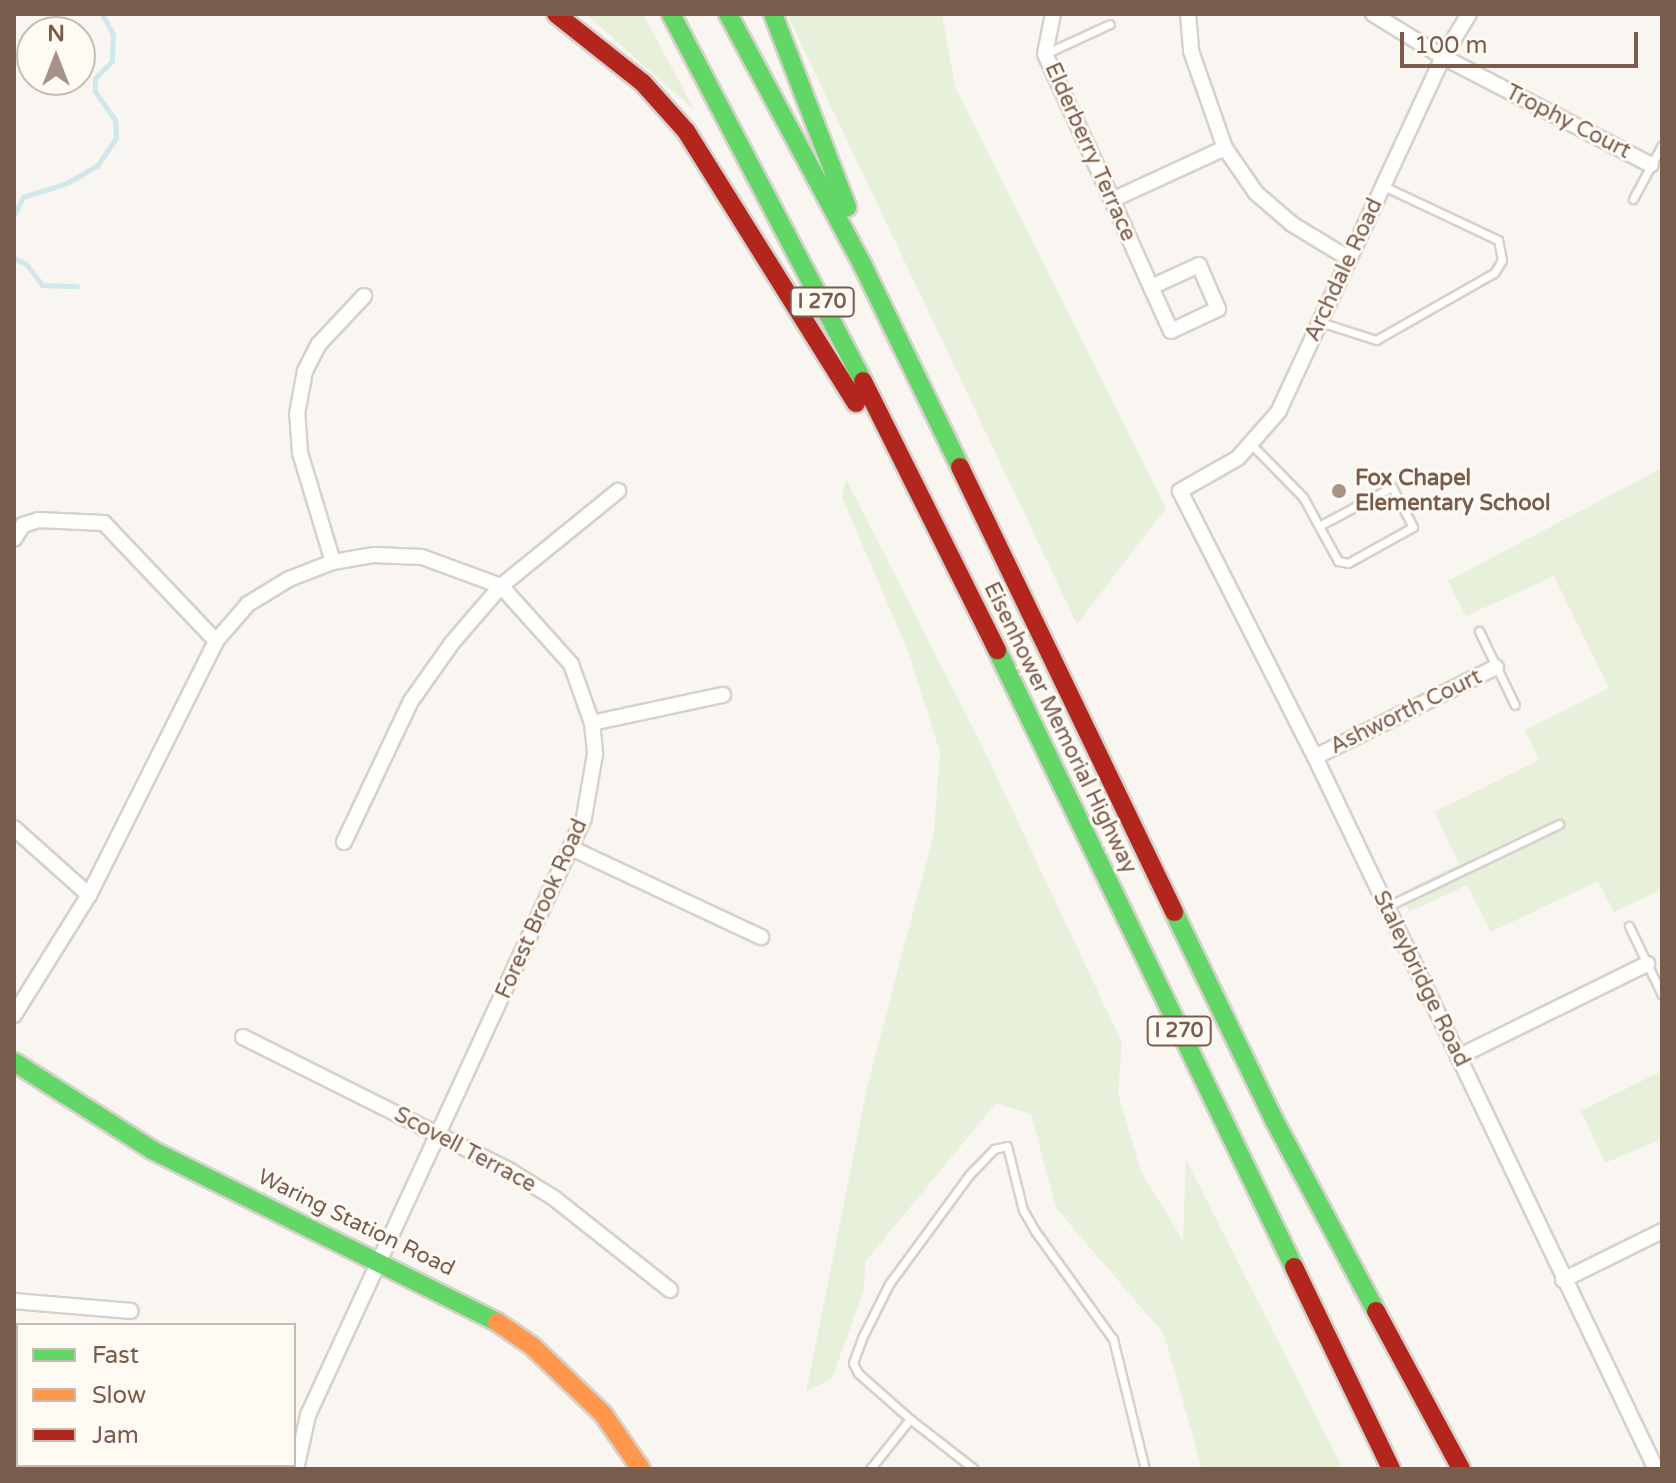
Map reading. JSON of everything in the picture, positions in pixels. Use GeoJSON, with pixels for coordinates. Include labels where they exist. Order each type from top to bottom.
{"type":"FeatureCollection","features":[{"type":"Feature","properties":{"kind":"main road"},"geometry":{"type":"LineString","coordinates":[[556,14],[643,83],[686,131],[795,301],[968,592]]}},
{"type":"Feature","properties":{"kind":"main road","name":"Eisenhower Memorial Highway"},"geometry":{"type":"LineString","coordinates":[[671,14],[968,592],[1391,1469]]}},
{"type":"Feature","properties":{"kind":"main road","name":"I 270"},"geometry":{"type":"LineString","coordinates":[[728,14],[894,330],[1273,1118],[1461,1469]]}},
{"type":"Feature","properties":{"kind":"main road"},"geometry":{"type":"LineString","coordinates":[[773,14],[894,330]]}},
{"type":"Feature","properties":{"kind":"main road","name":"Waring Station Road"},"geometry":{"type":"LineString","coordinates":[[14,1062],[152,1150],[487,1315],[532,1346],[603,1414],[641,1469]]}},
{"type":"Feature","properties":{"kind":"street","name":"Elderberry Terrace"},"geometry":{"type":"LineString","coordinates":[[1053,14],[1045,54],[1171,331],[1218,309],[1199,265],[1151,287]]}},
{"type":"Feature","properties":{"kind":"street"},"geometry":{"type":"LineString","coordinates":[[1188,14],[1191,51],[1225,148],[1256,193],[1292,224],[1348,258]]}},
{"type":"Feature","properties":{"kind":"street","name":"Trophy Court"},"geometry":{"type":"LineString","coordinates":[[1373,14],[1443,57],[1651,165]]}},
{"type":"Feature","properties":{"kind":"street","name":"Archdale Road"},"geometry":{"type":"LineString","coordinates":[[1180,491],[1253,446],[1279,411],[1443,57],[1469,14]]}},
{"type":"Feature","properties":{"kind":"street"},"geometry":{"type":"LineString","coordinates":[[1112,200],[1225,148]]}},
{"type":"Feature","properties":{"kind":"street"},"geometry":{"type":"LineString","coordinates":[[333,562],[300,453],[297,414],[305,371],[319,344],[364,296]]}},
{"type":"Feature","properties":{"kind":"street"},"geometry":{"type":"LineString","coordinates":[[344,842],[411,701],[501,586],[618,491]]}},
{"type":"Feature","properties":{"kind":"street","name":"Staleybridge Road"},"geometry":{"type":"LineString","coordinates":[[1180,491],[1315,757],[1656,1469]]}},
{"type":"Feature","properties":{"kind":"street"},"geometry":{"type":"LineString","coordinates":[[14,539],[23,525],[38,520],[104,523],[216,641]]}},
{"type":"Feature","properties":{"kind":"street","name":"Forest Brook Road"},"geometry":{"type":"LineString","coordinates":[[14,1015],[89,895],[216,641],[248,604],[289,579],[333,562],[374,555],[422,557],[501,586],[571,664],[592,723],[592,787],[571,848],[308,1415],[296,1469]]}},
{"type":"Feature","properties":{"kind":"street","name":"Ashworth Court"},"geometry":{"type":"LineString","coordinates":[[1315,757],[1496,667]]}},
{"type":"Feature","properties":{"kind":"street"},"geometry":{"type":"LineString","coordinates":[[592,723],[723,695]]}},
{"type":"Feature","properties":{"kind":"street"},"geometry":{"type":"LineString","coordinates":[[14,828],[89,895]]}},
{"type":"Feature","properties":{"kind":"street"},"geometry":{"type":"LineString","coordinates":[[571,848],[761,937]]}},
{"type":"Feature","properties":{"kind":"street"},"geometry":{"type":"LineString","coordinates":[[1458,1057],[1647,964]]}},
{"type":"Feature","properties":{"kind":"street","name":"Scovell Terrace"},"geometry":{"type":"LineString","coordinates":[[243,1037],[440,1134],[554,1198],[670,1290]]}},
{"type":"Feature","properties":{"kind":"street"},"geometry":{"type":"LineString","coordinates":[[1563,1280],[1662,1231]]}},
{"type":"Feature","properties":{"kind":"street"},"geometry":{"type":"LineString","coordinates":[[14,1301],[131,1311]]}},
{"type":"Feature","properties":{"kind":"lane"},"geometry":{"type":"LineString","coordinates":[[1045,54],[1110,24]]}},
{"type":"Feature","properties":{"kind":"lane"},"geometry":{"type":"LineString","coordinates":[[1633,199],[1662,145]]}},
{"type":"Feature","properties":{"kind":"lane"},"geometry":{"type":"LineString","coordinates":[[1320,322],[1376,340],[1494,273],[1502,260],[1498,240],[1383,186]]}},
{"type":"Feature","properties":{"kind":"lane"},"geometry":{"type":"LineString","coordinates":[[1253,446],[1303,497],[1338,561],[1348,563],[1413,527],[1392,487],[1319,526]]}},
{"type":"Feature","properties":{"kind":"lane"},"geometry":{"type":"LineString","coordinates":[[1479,631],[1515,705]]}},
{"type":"Feature","properties":{"kind":"lane"},"geometry":{"type":"LineString","coordinates":[[1386,907],[1559,824]]}},
{"type":"Feature","properties":{"kind":"lane"},"geometry":{"type":"LineString","coordinates":[[1629,926],[1662,995]]}},
{"type":"Feature","properties":{"kind":"lane"},"geometry":{"type":"LineString","coordinates":[[974,1469],[910,1419],[858,1373],[853,1363],[889,1284],[969,1175],[994,1149],[1007,1146],[1023,1210],[1113,1339],[1145,1469]]}},
{"type":"Feature","properties":{"kind":"lane"},"geometry":{"type":"LineString","coordinates":[[870,1469],[910,1419]]}},
{"type":"Feature","properties":{"kind":"green space"},"geometry":{"type":"Polygon","coordinates":[[[586,14],[643,14],[695,111],[586,14]]]}},
{"type":"Feature","properties":{"kind":"green space"},"geometry":{"type":"Polygon","coordinates":[[[787,14],[942,14],[955,87],[1166,508],[1077,624],[787,14]]]}},
{"type":"Feature","properties":{"kind":"green space"},"geometry":{"type":"Polygon","coordinates":[[[1662,468],[1662,889],[1614,912],[1598,881],[1491,932],[1467,885],[1409,912],[1401,893],[1459,864],[1434,812],[1539,760],[1525,730],[1609,688],[1554,576],[1466,616],[1448,581],[1662,468]]]}},
{"type":"Feature","properties":{"kind":"green space"},"geometry":{"type":"Polygon","coordinates":[[[846,479],[984,750],[1122,1043],[1118,1094],[1141,1172],[1183,1240],[1186,1160],[1343,1469],[1202,1469],[1164,1334],[1056,1208],[1031,1114],[996,1103],[865,1262],[864,1290],[832,1378],[806,1392],[867,1087],[934,833],[940,752],[908,651],[842,497],[846,479]]]}},
{"type":"Feature","properties":{"kind":"green space"},"geometry":{"type":"Polygon","coordinates":[[[1662,1071],[1662,1139],[1605,1163],[1581,1111],[1662,1071]]]}},
{"type":"Feature","properties":{"kind":"waterway"},"geometry":{"type":"LineString","coordinates":[[14,215],[23,197],[67,183],[97,166],[116,138],[115,120],[95,91],[95,78],[112,61],[113,34],[102,14]]}},
{"type":"Feature","properties":{"kind":"waterway"},"geometry":{"type":"LineString","coordinates":[[14,258],[27,265],[42,285],[77,286]]}},
{"type":"Feature","properties":{"kind":"traffic: fast"},"geometry":{"type":"LineString","coordinates":[[671,14],[863,381]]}},
{"type":"Feature","properties":{"kind":"traffic: fast"},"geometry":{"type":"LineString","coordinates":[[728,14],[863,266],[960,467]]}},
{"type":"Feature","properties":{"kind":"traffic: fast"},"geometry":{"type":"LineString","coordinates":[[773,14],[847,207]]}},
{"type":"Feature","properties":{"kind":"traffic: fast"},"geometry":{"type":"LineString","coordinates":[[997,650],[1294,1267]]}},
{"type":"Feature","properties":{"kind":"traffic: fast"},"geometry":{"type":"LineString","coordinates":[[1174,912],[1273,1118],[1376,1311]]}},
{"type":"Feature","properties":{"kind":"traffic: fast"},"geometry":{"type":"LineString","coordinates":[[14,1062],[152,1150],[497,1322]]}},
{"type":"Feature","properties":{"kind":"traffic: slow"},"geometry":{"type":"LineString","coordinates":[[497,1322],[532,1346],[603,1414],[641,1469]]}},
{"type":"Feature","properties":{"kind":"traffic: jam"},"geometry":{"type":"LineString","coordinates":[[556,14],[643,83],[686,131],[856,403]]}},
{"type":"Feature","properties":{"kind":"traffic: jam"},"geometry":{"type":"LineString","coordinates":[[863,381],[997,650]]}},
{"type":"Feature","properties":{"kind":"traffic: jam"},"geometry":{"type":"LineString","coordinates":[[960,467],[1174,912]]}},
{"type":"Feature","properties":{"kind":"traffic: jam"},"geometry":{"type":"LineString","coordinates":[[1294,1267],[1391,1469]]}},
{"type":"Feature","properties":{"kind":"traffic: jam"},"geometry":{"type":"LineString","coordinates":[[1376,1311],[1461,1469]]}},
{"type":"Feature","properties":{"kind":"place","name":"Fox Chapel Elementary School"},"geometry":{"type":"Point","coordinates":[1339,491]}}]}
